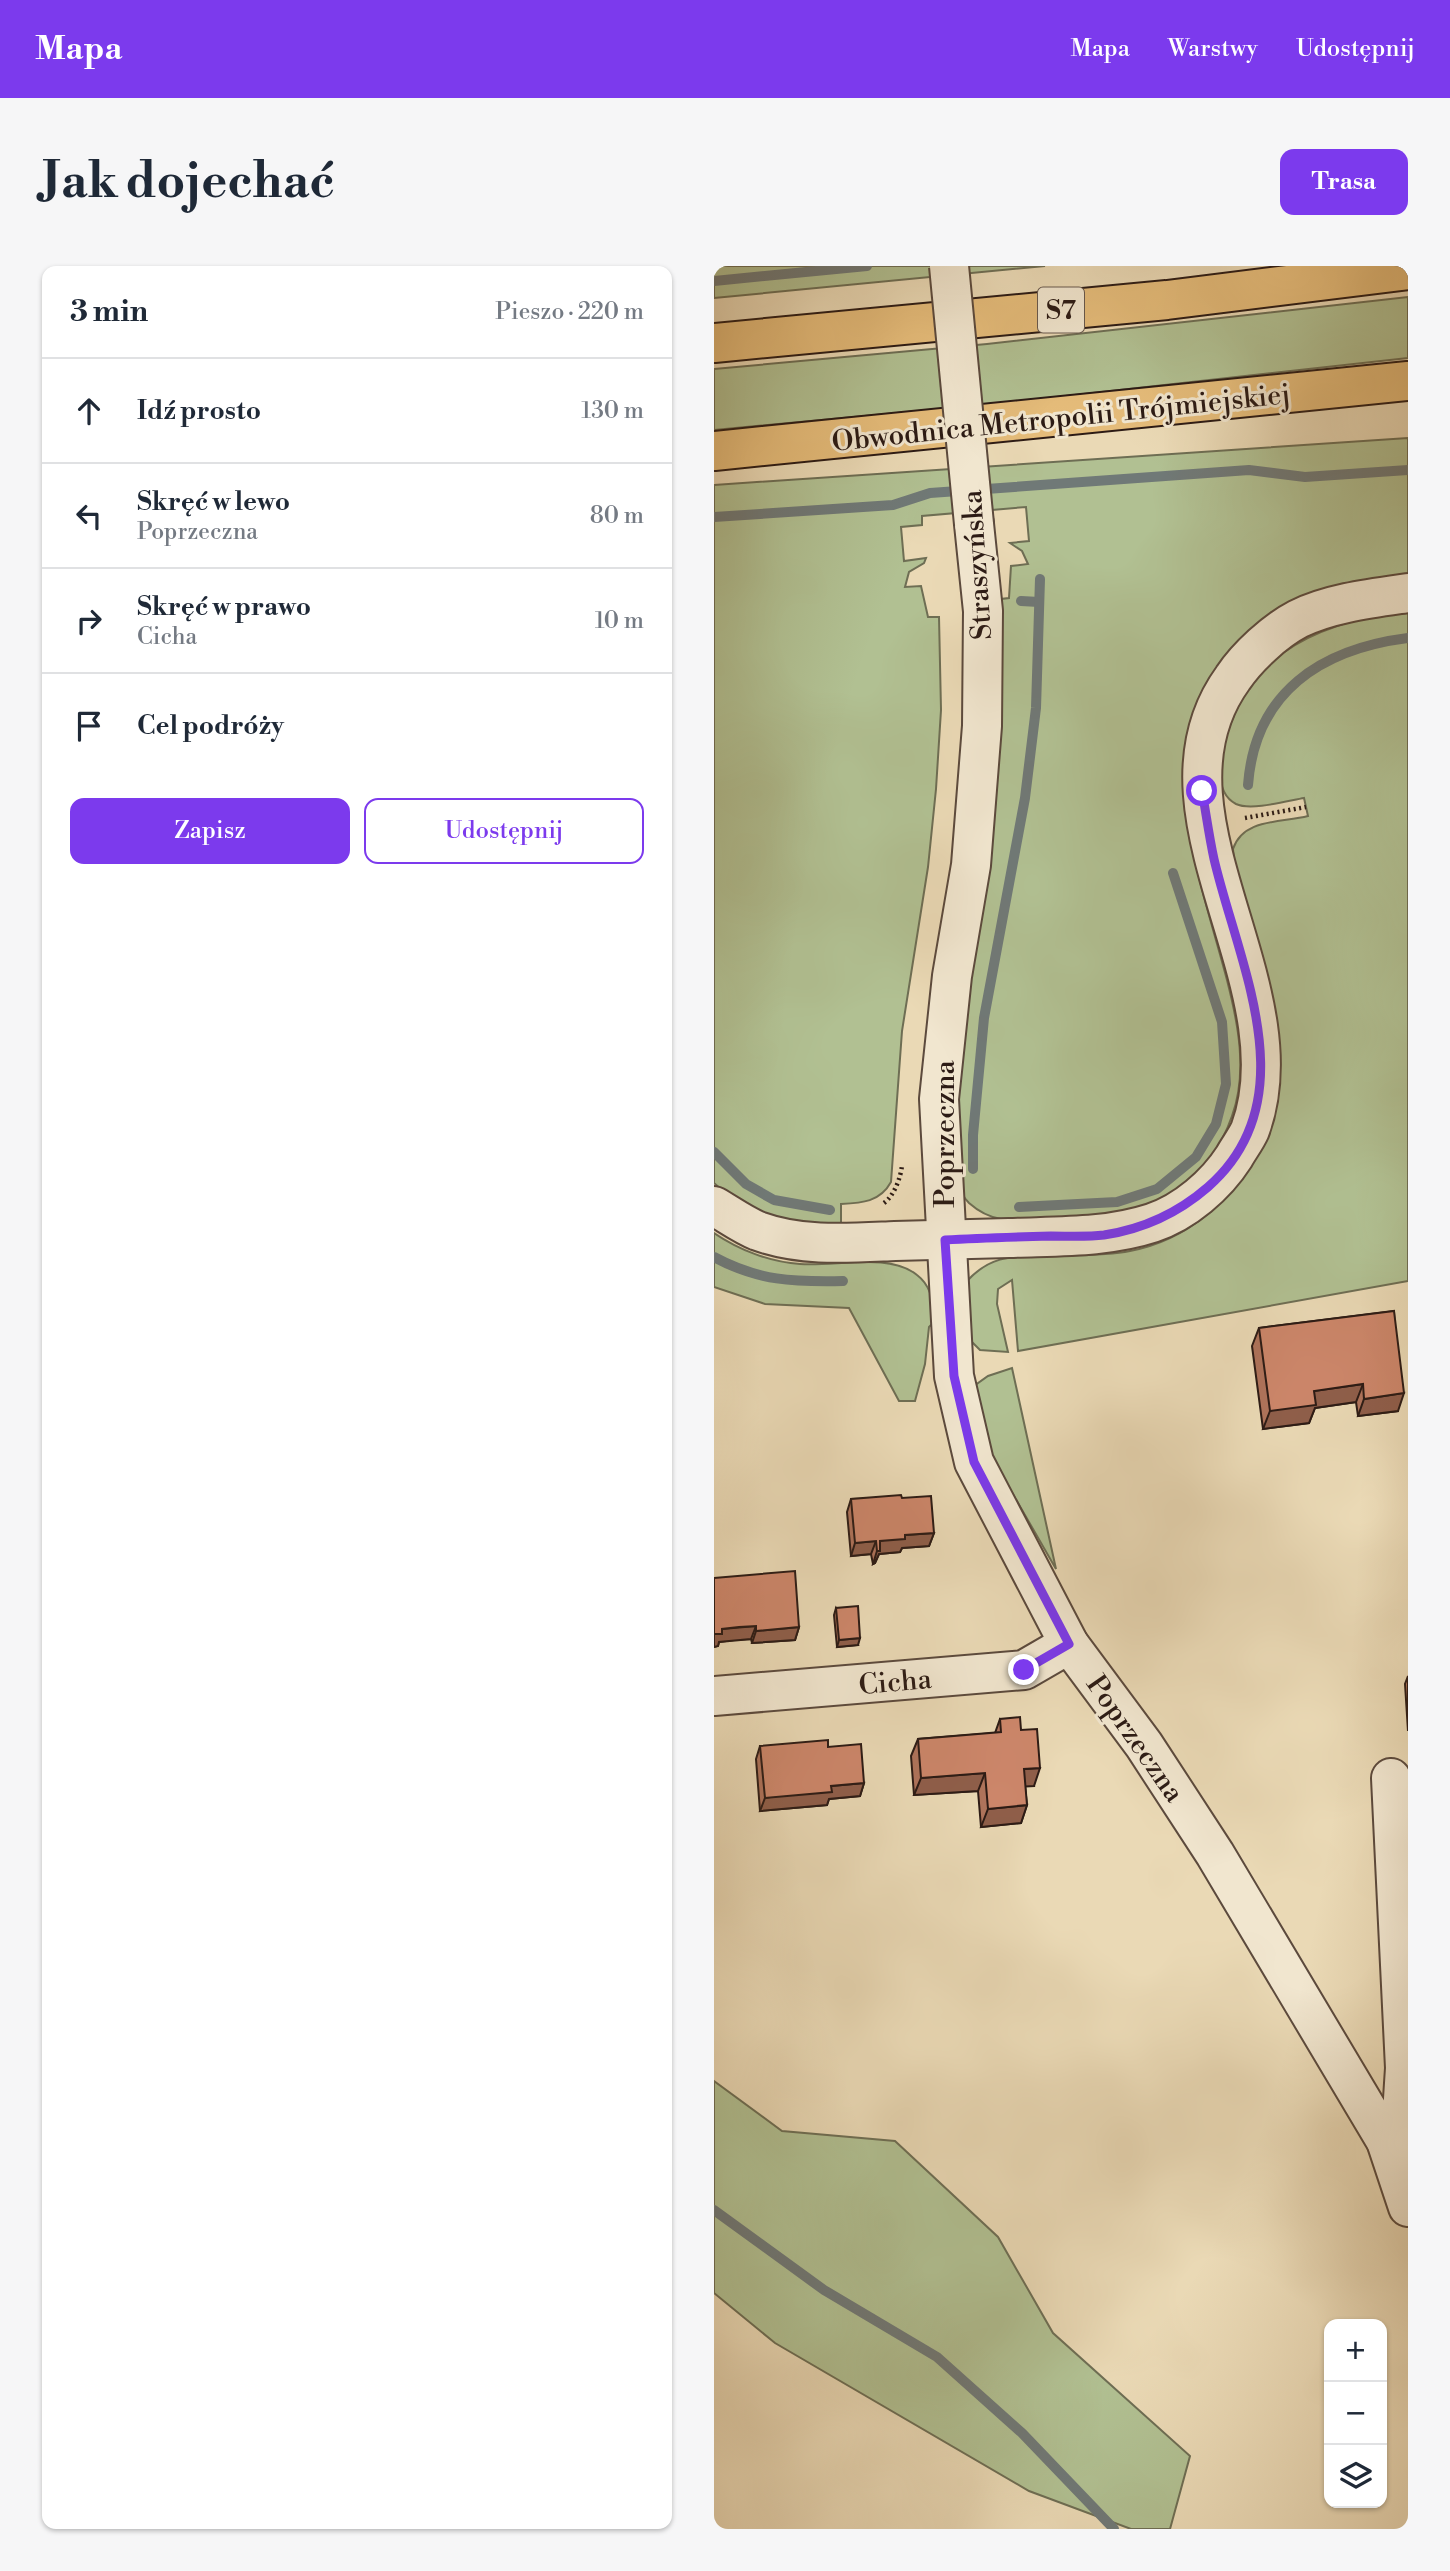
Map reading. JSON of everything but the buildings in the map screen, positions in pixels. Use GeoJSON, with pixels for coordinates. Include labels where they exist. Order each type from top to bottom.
{"type":"FeatureCollection","features":[{"type":"Feature","properties":{"kind":"highway","name":"S7"},"geometry":{"type":"LineString","coordinates":[[714,343],[1167,300],[1408,270]]}},
{"type":"Feature","properties":{"kind":"highway","name":"Obwodnica Metropolii Trójmiejskiej"},"geometry":{"type":"LineString","coordinates":[[714,451],[1408,381]]}},
{"type":"Feature","properties":{"kind":"street","name":"Straszyńska"},"geometry":{"type":"LineString","coordinates":[[948,266],[983,611],[982,726],[971,865]]}},
{"type":"Feature","properties":{"kind":"street"},"geometry":{"type":"LineString","coordinates":[[714,1206],[756,1230],[817,1244],[1104,1235],[1154,1223],[1189,1203],[1222,1175],[1250,1131],[1260,1084],[1261,1045],[1252,992],[1214,858],[1202,791],[1206,742],[1221,694],[1247,657],[1297,620],[1359,599],[1408,593]]}},
{"type":"Feature","properties":{"kind":"street","name":"Poprzeczna"},"geometry":{"type":"LineString","coordinates":[[971,865],[951,976],[939,1099],[954,1376],[974,1462],[1069,1644],[1144,1745],[1208,1843],[1386,2141],[1408,2207]]}},
{"type":"Feature","properties":{"kind":"street","name":"Cicha"},"geometry":{"type":"LineString","coordinates":[[714,1696],[1024,1670],[1069,1644]]}},
{"type":"Feature","properties":{"kind":"street"},"geometry":{"type":"LineString","coordinates":[[1386,2141],[1401,2130],[1405,2068],[1391,1778]]}},
{"type":"Feature","properties":{"kind":"path"},"geometry":{"type":"LineString","coordinates":[[1208,824],[1306,807]]}},
{"type":"Feature","properties":{"kind":"path"},"geometry":{"type":"LineString","coordinates":[[881,1205],[889,1199],[901,1172],[902,1159]]}},
{"type":"Feature","properties":{"kind":"green space"},"geometry":{"type":"Polygon","coordinates":[[[714,266],[1045,266],[714,298],[714,266]]]}},
{"type":"Feature","properties":{"kind":"green space"},"geometry":{"type":"Polygon","coordinates":[[[1408,297],[1408,358],[993,404],[714,430],[714,369],[987,344],[1408,297]]]}},
{"type":"Feature","properties":{"kind":"green space"},"geometry":{"type":"Polygon","coordinates":[[[1408,438],[1408,580],[1257,624],[1220,663],[1197,705],[1186,748],[1185,793],[1190,839],[1235,1013],[1240,1048],[1240,1082],[1232,1116],[1217,1148],[1203,1167],[1186,1183],[1153,1204],[1126,1212],[1091,1216],[1017,1220],[997,1218],[976,1209],[964,1198],[959,1186],[959,1075],[968,996],[987,878],[997,779],[1001,599],[1009,598],[1011,566],[1028,564],[1022,551],[1010,543],[1029,541],[1026,507],[922,516],[922,525],[901,527],[904,561],[926,558],[924,563],[909,572],[905,587],[921,586],[928,617],[939,617],[941,710],[928,867],[902,1031],[891,1182],[882,1194],[876,1197],[863,1202],[841,1204],[841,1226],[789,1224],[731,1198],[714,1183],[714,485],[1408,438]]]}},
{"type":"Feature","properties":{"kind":"green space"},"geometry":{"type":"Polygon","coordinates":[[[1408,608],[1408,1281],[1018,1351],[1012,1280],[998,1289],[997,1304],[1008,1352],[980,1350],[967,1337],[967,1281],[986,1265],[1005,1258],[1026,1256],[1120,1253],[1171,1238],[1207,1215],[1222,1201],[1249,1168],[1260,1149],[1233,849],[1238,839],[1254,827],[1308,816],[1304,798],[1260,806],[1236,804],[1226,795],[1221,781],[1223,747],[1235,712],[1249,687],[1283,653],[1327,630],[1408,608]]]}},
{"type":"Feature","properties":{"kind":"green space"},"geometry":{"type":"Polygon","coordinates":[[[714,1233],[744,1250],[777,1261],[800,1264],[877,1262],[905,1268],[917,1275],[929,1291],[937,1324],[929,1327],[925,1364],[915,1401],[899,1401],[849,1308],[765,1304],[714,1287],[714,1233]]]}},
{"type":"Feature","properties":{"kind":"green space"},"geometry":{"type":"Polygon","coordinates":[[[1012,1368],[1056,1569],[991,1456],[974,1386],[988,1376],[1012,1368]]]}},
{"type":"Feature","properties":{"kind":"green space"},"geometry":{"type":"Polygon","coordinates":[[[714,2081],[782,2131],[895,2141],[998,2237],[1053,2333],[1190,2456],[1170,2529],[1131,2529],[1029,2491],[775,2343],[714,2293],[714,2081]]]}},
{"type":"Feature","properties":{"kind":"waterway"},"geometry":{"type":"LineString","coordinates":[[714,281],[867,266]]}},
{"type":"Feature","properties":{"kind":"waterway"},"geometry":{"type":"LineString","coordinates":[[714,517],[893,505],[930,493],[1249,470],[1305,477],[1408,470]]}},
{"type":"Feature","properties":{"kind":"waterway"},"geometry":{"type":"LineString","coordinates":[[973,1169],[973,1135],[984,1018],[1025,798],[1036,708],[1040,579]]}},
{"type":"Feature","properties":{"kind":"waterway"},"geometry":{"type":"LineString","coordinates":[[1021,601],[1039,602]]}},
{"type":"Feature","properties":{"kind":"waterway"},"geometry":{"type":"LineString","coordinates":[[1248,785],[1253,752],[1264,724],[1279,701],[1298,681],[1321,665],[1347,653],[1408,638]]}},
{"type":"Feature","properties":{"kind":"waterway"},"geometry":{"type":"LineString","coordinates":[[1019,1207],[1117,1202],[1157,1189],[1196,1157],[1216,1124],[1226,1084],[1222,1022],[1173,873]]}},
{"type":"Feature","properties":{"kind":"waterway"},"geometry":{"type":"LineString","coordinates":[[714,1152],[746,1184],[774,1200],[830,1210]]}},
{"type":"Feature","properties":{"kind":"waterway"},"geometry":{"type":"LineString","coordinates":[[714,1257],[746,1271],[777,1278],[843,1281]]}},
{"type":"Feature","properties":{"kind":"waterway"},"geometry":{"type":"LineString","coordinates":[[714,2210],[824,2290],[937,2357],[1022,2433],[1114,2529]]}},
{"type":"Feature","properties":{"kind":"route"},"geometry":{"type":"LineString","coordinates":[[1024,1670],[1069,1644],[974,1462],[954,1376],[945,1240],[1104,1235],[1154,1223],[1189,1203],[1222,1175],[1250,1131],[1260,1084],[1261,1045],[1252,992],[1214,858],[1202,791]]}}]}
